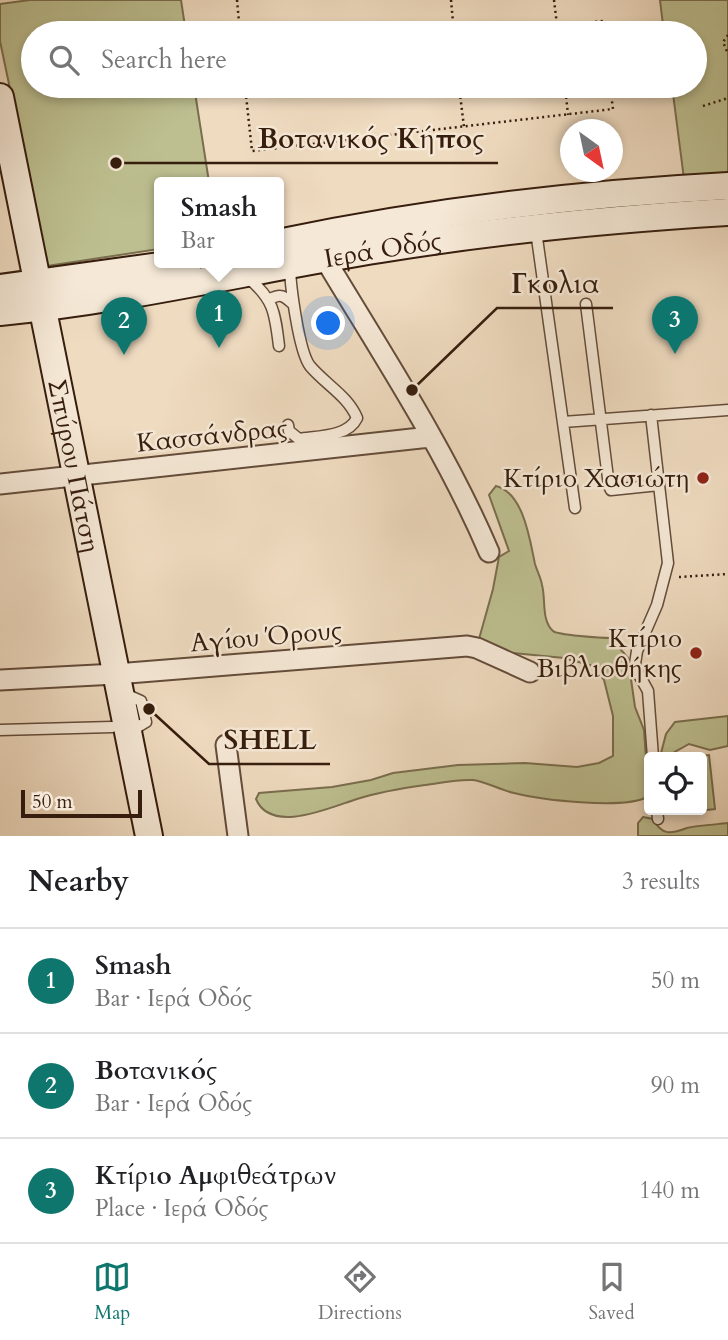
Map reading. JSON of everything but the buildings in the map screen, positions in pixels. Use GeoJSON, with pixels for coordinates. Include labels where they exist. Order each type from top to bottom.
{"type":"FeatureCollection","features":[{"type":"Feature","properties":{"kind":"main road","name":"Σπύρου Πάτση"},"geometry":{"type":"LineString","coordinates":[[0,97],[26,294]]}},
{"type":"Feature","properties":{"kind":"main road","name":"Σπύρου Πάτση"},"geometry":{"type":"LineString","coordinates":[[0,172],[112,680],[134,836]]}},
{"type":"Feature","properties":{"kind":"main road","name":"Ιερά Οδός"},"geometry":{"type":"LineString","coordinates":[[284,254],[374,224],[532,202],[728,186]]}},
{"type":"Feature","properties":{"kind":"main road","name":"Ιερά Οδός"},"geometry":{"type":"LineString","coordinates":[[284,254],[325,258],[381,248],[535,229],[728,212]]}},
{"type":"Feature","properties":{"kind":"main road","name":"Ιερά Οδός"},"geometry":{"type":"LineString","coordinates":[[0,312],[26,294],[158,268]]}},
{"type":"Feature","properties":{"kind":"main road","name":"Ιερά Οδός"},"geometry":{"type":"LineString","coordinates":[[26,294],[146,292],[244,274],[256,268]]}},
{"type":"Feature","properties":{"kind":"main road","name":"Σπύρου Πάτση"},"geometry":{"type":"LineString","coordinates":[[120,730],[149,836]]}},
{"type":"Feature","properties":{"kind":"street"},"geometry":{"type":"LineString","coordinates":[[325,258],[473,514],[489,552]]}},
{"type":"Feature","properties":{"kind":"street","name":"Κασσάνδρας"},"geometry":{"type":"LineString","coordinates":[[0,484],[430,437]]}},
{"type":"Feature","properties":{"kind":"street","name":"Αγίου Όρους"},"geometry":{"type":"LineString","coordinates":[[0,680],[112,680],[467,646],[530,672]]}},
{"type":"Feature","properties":{"kind":"street"},"geometry":{"type":"LineString","coordinates":[[226,745],[238,836]]}},
{"type":"Feature","properties":{"kind":"lane"},"geometry":{"type":"LineString","coordinates":[[532,202],[575,508]]}},
{"type":"Feature","properties":{"kind":"lane"},"geometry":{"type":"LineString","coordinates":[[284,254],[308,363],[352,407],[357,418],[354,425],[344,432],[299,439],[289,431],[288,425]]}},
{"type":"Feature","properties":{"kind":"lane"},"geometry":{"type":"LineString","coordinates":[[244,274],[270,299],[275,313],[279,346]]}},
{"type":"Feature","properties":{"kind":"lane"},"geometry":{"type":"LineString","coordinates":[[270,299],[277,295],[284,296],[293,304]]}},
{"type":"Feature","properties":{"kind":"lane"},"geometry":{"type":"LineString","coordinates":[[586,304],[611,490],[659,485]]}},
{"type":"Feature","properties":{"kind":"lane"},"geometry":{"type":"LineString","coordinates":[[563,422],[728,410]]}},
{"type":"Feature","properties":{"kind":"lane"},"geometry":{"type":"LineString","coordinates":[[652,415],[668,556],[665,578],[651,623],[636,657],[637,671],[648,691],[653,752]]}},
{"type":"Feature","properties":{"kind":"lane"},"geometry":{"type":"LineString","coordinates":[[0,730],[120,730]]}},
{"type":"Feature","properties":{"kind":"path"},"geometry":{"type":"LineString","coordinates":[[237,0],[239,21]]}},
{"type":"Feature","properties":{"kind":"path"},"geometry":{"type":"LineString","coordinates":[[451,0],[453,21]]}},
{"type":"Feature","properties":{"kind":"path"},"geometry":{"type":"LineString","coordinates":[[554,0],[556,21]]}},
{"type":"Feature","properties":{"kind":"path"},"geometry":{"type":"LineString","coordinates":[[728,35],[723,42],[728,54]]}},
{"type":"Feature","properties":{"kind":"path"},"geometry":{"type":"LineString","coordinates":[[246,98],[252,151],[613,109],[612,98]]}},
{"type":"Feature","properties":{"kind":"path"},"geometry":{"type":"LineString","coordinates":[[460,98],[464,127]]}},
{"type":"Feature","properties":{"kind":"path"},"geometry":{"type":"LineString","coordinates":[[566,98],[568,115]]}},
{"type":"Feature","properties":{"kind":"path"},"geometry":{"type":"LineString","coordinates":[[703,106],[728,98]]}},
{"type":"Feature","properties":{"kind":"path"},"geometry":{"type":"LineString","coordinates":[[665,578],[728,574]]}},
{"type":"Feature","properties":{"kind":"green space"},"geometry":{"type":"Polygon","coordinates":[[[30,0],[181,0],[184,21],[21,21],[21,98],[196,98],[208,177],[154,177],[154,250],[47,266],[0,41],[0,4],[30,0]]]}},
{"type":"Feature","properties":{"kind":"green space"},"geometry":{"type":"Polygon","coordinates":[[[660,0],[728,0],[728,176],[684,179],[674,98],[707,98],[707,21],[663,21],[660,0]]]}},
{"type":"Feature","properties":{"kind":"green space"},"geometry":{"type":"Polygon","coordinates":[[[496,486],[506,490],[519,508],[541,582],[545,615],[553,631],[611,638],[628,658],[635,707],[644,730],[644,798],[618,803],[561,801],[514,793],[467,780],[382,792],[302,816],[274,815],[264,810],[256,799],[259,793],[332,787],[393,773],[458,765],[525,763],[577,767],[599,763],[613,756],[613,716],[604,680],[593,666],[564,658],[504,652],[479,639],[499,557],[509,551],[489,495],[496,486]]]}},
{"type":"Feature","properties":{"kind":"green space"},"geometry":{"type":"Polygon","coordinates":[[[728,716],[728,746],[710,750],[689,744],[675,752],[661,752],[666,734],[675,722],[728,716]]]}},
{"type":"Feature","properties":{"kind":"green space"},"geometry":{"type":"Polygon","coordinates":[[[707,755],[715,809],[707,810],[707,755]]]}},
{"type":"Feature","properties":{"kind":"green space"},"geometry":{"type":"Polygon","coordinates":[[[643,817],[653,819],[667,832],[728,823],[728,836],[638,836],[638,823],[643,817]]]}},
{"type":"Feature","properties":{"kind":"place","name":"Βοτανικός Κήπος"},"geometry":{"type":"Point","coordinates":[116,163]}},
{"type":"Feature","properties":{"kind":"place","name":"Smash"},"geometry":{"type":"Point","coordinates":[219,348]}},
{"type":"Feature","properties":{"kind":"place","name":"Κτίριο Αμφιθεάτρων"},"geometry":{"type":"Point","coordinates":[675,354]}},
{"type":"Feature","properties":{"kind":"place","name":"Βοτανικός"},"geometry":{"type":"Point","coordinates":[124,355]}},
{"type":"Feature","properties":{"kind":"place","name":"Γκολια"},"geometry":{"type":"Point","coordinates":[412,390]}},
{"type":"Feature","properties":{"kind":"place","name":"Κτίριο Χασιώτη"},"geometry":{"type":"Point","coordinates":[703,478]}},
{"type":"Feature","properties":{"kind":"place","name":"Κτίριο Βιβλιοθήκης"},"geometry":{"type":"Point","coordinates":[696,653]}},
{"type":"Feature","properties":{"kind":"place","name":"SHELL"},"geometry":{"type":"Point","coordinates":[149,709]}}]}
